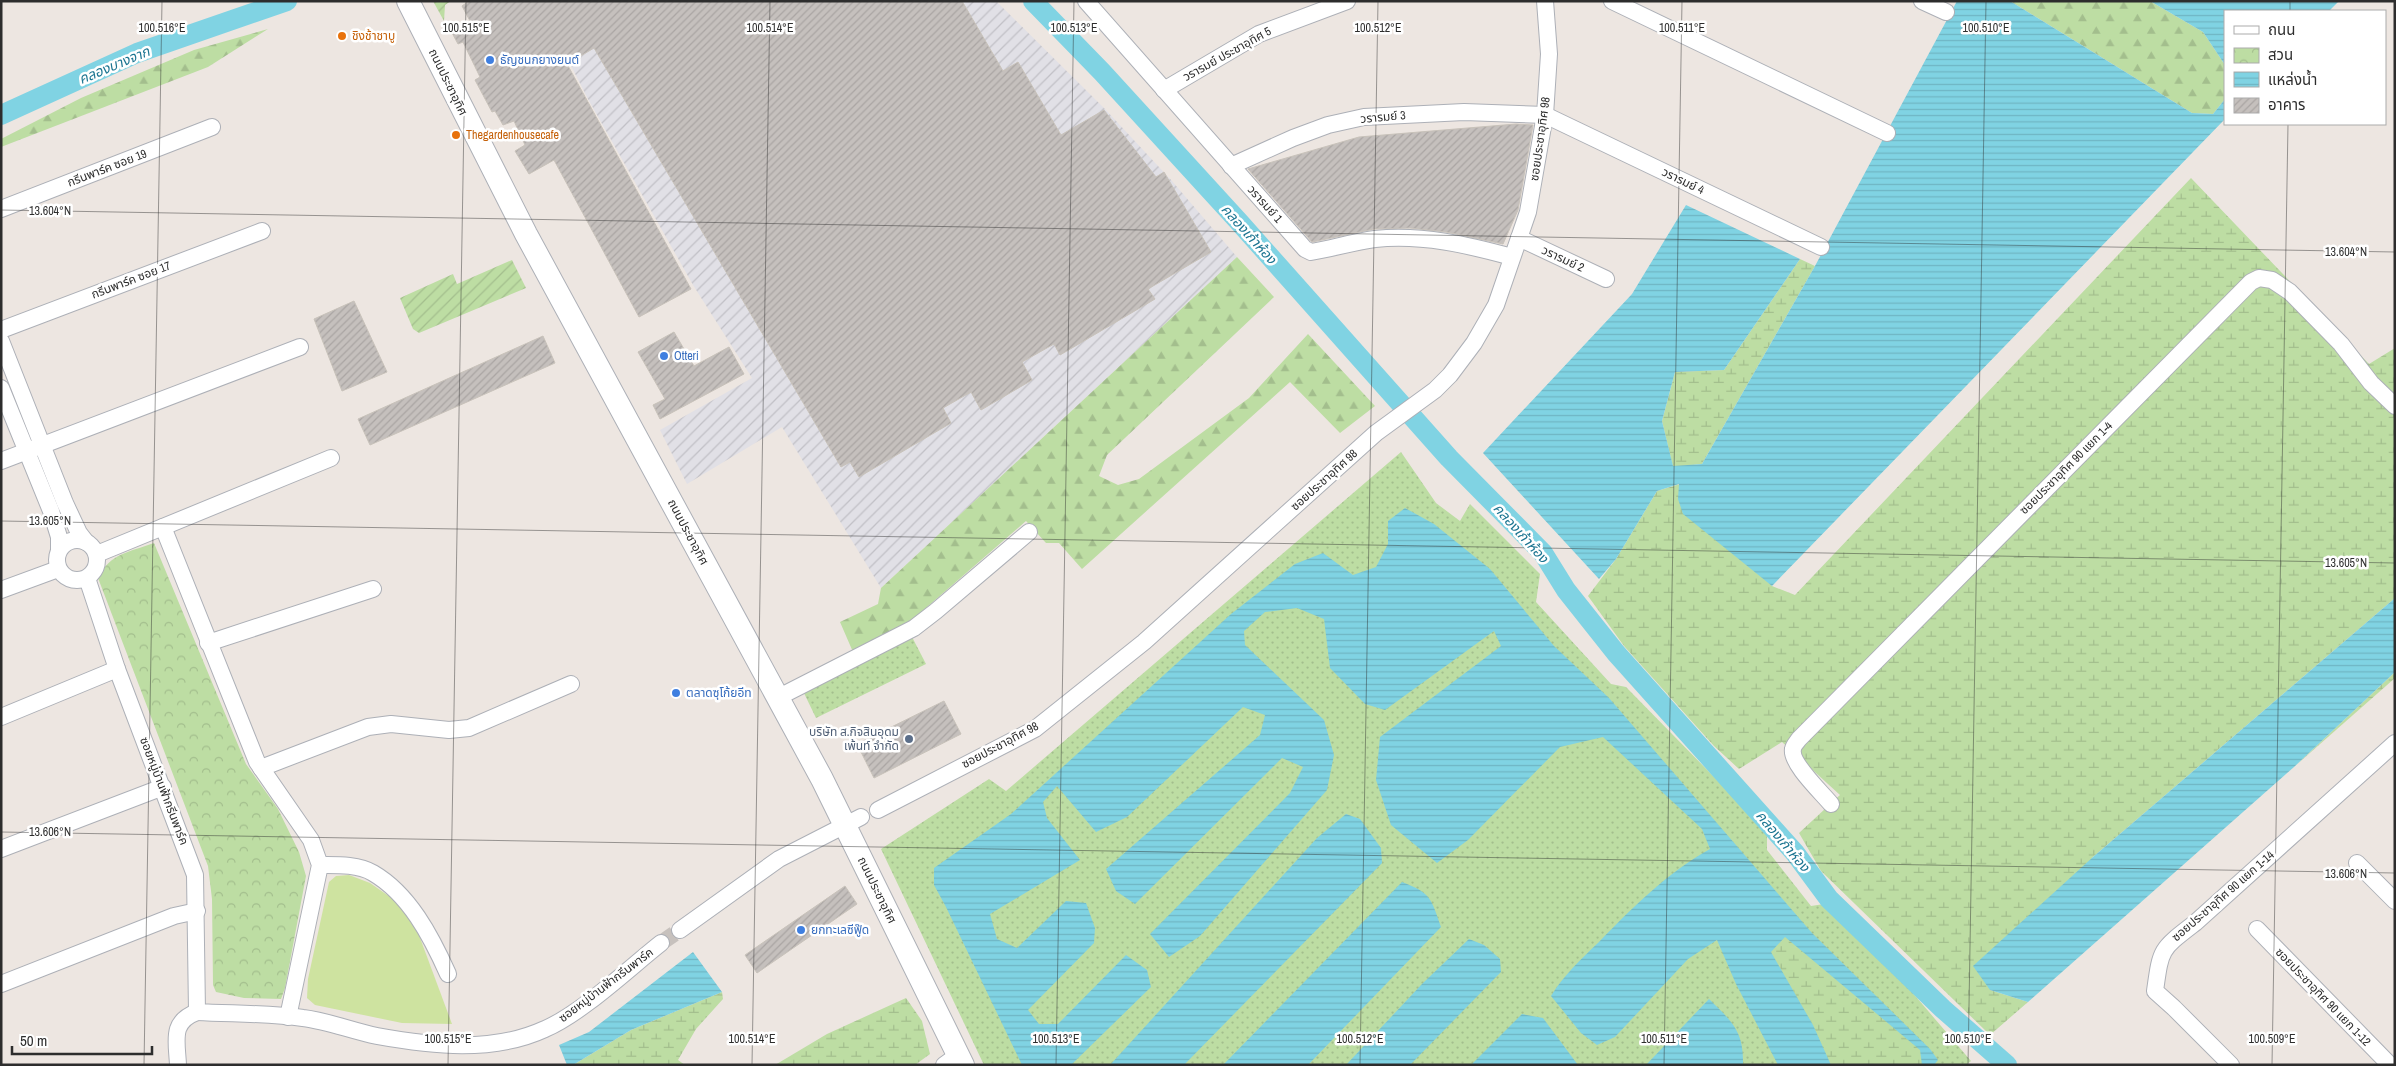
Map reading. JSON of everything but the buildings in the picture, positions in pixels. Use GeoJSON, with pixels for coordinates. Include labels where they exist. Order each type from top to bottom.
{"type":"FeatureCollection","features":[{"type":"Feature","properties":{"kind":"main road","name":"ถนนประชาอุทิศ"},"geometry":{"type":"LineString","coordinates":[[408,1],[526,234],[777,698],[853,821],[955,1062]]}},
{"type":"Feature","properties":{"kind":"street","name":"วรารมย์ 1"},"geometry":{"type":"LineString","coordinates":[[1086,1],[1305,249],[1311,252],[1356,242],[1410,238],[1468,245],[1512,257]]}},
{"type":"Feature","properties":{"kind":"street","name":"วรารมย์ ประชาอุทิศ 5"},"geometry":{"type":"LineString","coordinates":[[1164,90],[1259,34],[1347,1]]}},
{"type":"Feature","properties":{"kind":"street","name":"ซอยประชาอุทิศ 98"},"geometry":{"type":"LineString","coordinates":[[878,810],[1035,729],[1144,642],[1376,433],[1435,390],[1450,375],[1474,343],[1496,305],[1528,212],[1539,160],[1549,54],[1545,1]]}},
{"type":"Feature","properties":{"kind":"street"},"geometry":{"type":"LineString","coordinates":[[1612,1],[1888,133]]}},
{"type":"Feature","properties":{"kind":"street"},"geometry":{"type":"LineString","coordinates":[[1922,1],[1946,12]]}},
{"type":"Feature","properties":{"kind":"street","name":"วรารมย์ 3"},"geometry":{"type":"LineString","coordinates":[[1231,166],[1293,138],[1328,125],[1364,117],[1464,112],[1544,114]]}},
{"type":"Feature","properties":{"kind":"street","name":"วรารมย์ 4"},"geometry":{"type":"LineString","coordinates":[[1544,114],[1821,247]]}},
{"type":"Feature","properties":{"kind":"street","name":"กรีนพาร์ค ซอย 19"},"geometry":{"type":"LineString","coordinates":[[1,209],[212,127]]}},
{"type":"Feature","properties":{"kind":"street","name":"กรีนพาร์ค ซอย 17"},"geometry":{"type":"LineString","coordinates":[[1,330],[262,231]]}},
{"type":"Feature","properties":{"kind":"street","name":"วรารมย์ 2"},"geometry":{"type":"LineString","coordinates":[[1519,238],[1606,279]]}},
{"type":"Feature","properties":{"kind":"street","name":"ซอยประชาอุทิศ 90 แยก 1-4"},"geometry":{"type":"LineString","coordinates":[[1831,804],[1797,764],[1792,748],[1799,739],[2251,282],[2260,278],[2272,280],[2290,292],[2341,344],[2371,383],[2395,406]]}},
{"type":"Feature","properties":{"kind":"street"},"geometry":{"type":"LineString","coordinates":[[1,341],[35,448],[59,537],[59,550],[56,562],[58,569],[62,574],[74,580],[87,578],[96,568],[97,554],[94,548],[79,533],[65,503],[35,448],[1,388]]}},
{"type":"Feature","properties":{"kind":"street"},"geometry":{"type":"LineString","coordinates":[[1,462],[300,347]]}},
{"type":"Feature","properties":{"kind":"street"},"geometry":{"type":"LineString","coordinates":[[97,554],[331,458]]}},
{"type":"Feature","properties":{"kind":"street"},"geometry":{"type":"LineString","coordinates":[[163,527],[208,643],[260,768],[311,840],[320,865],[288,1017]]}},
{"type":"Feature","properties":{"kind":"street"},"geometry":{"type":"LineString","coordinates":[[777,698],[914,628],[936,612],[1029,532]]}},
{"type":"Feature","properties":{"kind":"street"},"geometry":{"type":"LineString","coordinates":[[59,550],[69,541],[86,542]]}},
{"type":"Feature","properties":{"kind":"street"},"geometry":{"type":"LineString","coordinates":[[1,590],[58,569]]}},
{"type":"Feature","properties":{"kind":"street","name":"ซอยหมู่บ้านฟ้ากรีนพาร์ค"},"geometry":{"type":"LineString","coordinates":[[87,578],[117,669],[195,875],[197,1012],[304,1018],[377,1036],[443,1045],[460,1046],[514,1040],[546,1029],[574,1012],[661,943]]}},
{"type":"Feature","properties":{"kind":"street"},"geometry":{"type":"LineString","coordinates":[[208,643],[373,589]]}},
{"type":"Feature","properties":{"kind":"street"},"geometry":{"type":"LineString","coordinates":[[1,717],[117,669]]}},
{"type":"Feature","properties":{"kind":"street"},"geometry":{"type":"LineString","coordinates":[[260,768],[368,727],[390,724],[449,730],[470,728],[571,684]]}},
{"type":"Feature","properties":{"kind":"street","name":"ซอยประชาอุทิศ 90 แยก 1-14"},"geometry":{"type":"LineString","coordinates":[[2231,1065],[2155,991],[2158,962],[2166,946],[2195,923],[2395,743]]}},
{"type":"Feature","properties":{"kind":"street"},"geometry":{"type":"LineString","coordinates":[[1,849],[163,787]]}},
{"type":"Feature","properties":{"kind":"street"},"geometry":{"type":"LineString","coordinates":[[680,930],[778,859],[853,821]]}},
{"type":"Feature","properties":{"kind":"street"},"geometry":{"type":"LineString","coordinates":[[2357,862],[2395,901]]}},
{"type":"Feature","properties":{"kind":"street"},"geometry":{"type":"LineString","coordinates":[[320,865],[348,866],[372,872],[398,893],[421,922],[448,974]]}},
{"type":"Feature","properties":{"kind":"street"},"geometry":{"type":"LineString","coordinates":[[1,984],[174,916],[197,911]]}},
{"type":"Feature","properties":{"kind":"street","name":"ซอยประชาอุทิศ 90 แยก 1-12"},"geometry":{"type":"LineString","coordinates":[[2257,929],[2390,1065]]}},
{"type":"Feature","properties":{"kind":"street"},"geometry":{"type":"LineString","coordinates":[[178,1065],[177,1036],[180,1024],[185,1016],[197,1012]]}},
{"type":"Feature","properties":{"kind":"shaded area"},"geometry":{"type":"Polygon","coordinates":[[[538,1],[996,1],[1104,108],[1172,181],[1237,257],[881,588],[782,427],[687,484],[660,430],[752,378],[693,285],[588,99],[538,1]]]}},
{"type":"Feature","properties":{"kind":"green space"},"geometry":{"type":"Polygon","coordinates":[[[433,1],[451,1],[445,5],[444,21],[433,1]]]}},
{"type":"Feature","properties":{"kind":"green space"},"geometry":{"type":"Polygon","coordinates":[[[2010,1],[2150,1],[2203,32],[2224,64],[2224,100],[2213,114],[2192,113],[2010,1]]]}},
{"type":"Feature","properties":{"kind":"green space"},"geometry":{"type":"Polygon","coordinates":[[[268,29],[208,67],[1,147],[1,139],[81,98],[194,50],[268,29]]]}},
{"type":"Feature","properties":{"kind":"green space"},"geometry":{"type":"Polygon","coordinates":[[[2191,178],[2369,364],[2395,348],[2395,598],[2093,857],[1990,990],[2028,1002],[1990,1035],[1821,871],[1799,833],[1840,795],[1782,742],[1739,769],[1714,746],[1624,646],[1588,596],[1616,559],[1657,491],[1680,484],[1772,586],[1795,595],[2191,178]]]}},
{"type":"Feature","properties":{"kind":"green space"},"geometry":{"type":"Polygon","coordinates":[[[1237,257],[1274,297],[1107,455],[1099,476],[1118,485],[1139,479],[1249,398],[1308,334],[1375,406],[1340,433],[1290,382],[1082,569],[1059,543],[1046,543],[1026,521],[912,620],[853,652],[840,622],[878,604],[881,588],[1237,257]]]}},
{"type":"Feature","properties":{"kind":"green space"},"geometry":{"type":"Polygon","coordinates":[[[1800,259],[1815,266],[1702,464],[1673,467],[1662,421],[1675,372],[1724,370],[1800,259]]]}},
{"type":"Feature","properties":{"kind":"green space"},"geometry":{"type":"Polygon","coordinates":[[[512,260],[526,288],[419,333],[413,329],[400,298],[453,274],[457,284],[512,260]]]}},
{"type":"Feature","properties":{"kind":"green space"},"geometry":{"type":"Polygon","coordinates":[[[1401,452],[1436,503],[1460,521],[1470,504],[1540,574],[1536,602],[1611,684],[1626,687],[1767,831],[1767,850],[1811,906],[1824,904],[1905,984],[1971,1061],[1966,1065],[984,1065],[881,849],[989,779],[1006,791],[1401,452]]]}},
{"type":"Feature","properties":{"kind":"green space"},"geometry":{"type":"Polygon","coordinates":[[[154,543],[246,764],[278,809],[299,852],[306,876],[285,988],[281,999],[244,998],[216,992],[213,985],[212,899],[208,866],[98,578],[108,563],[115,558],[129,551],[154,543]]]}},
{"type":"Feature","properties":{"kind":"green space"},"geometry":{"type":"Polygon","coordinates":[[[911,635],[926,664],[816,718],[803,691],[911,635]]]}},
{"type":"Feature","properties":{"kind":"green space"},"geometry":{"type":"Polygon","coordinates":[[[2395,672],[2395,678],[2294,767],[2395,672]]]}},
{"type":"Feature","properties":{"kind":"green space"},"geometry":{"type":"Polygon","coordinates":[[[349,875],[370,883],[393,899],[413,919],[452,1024],[402,1023],[315,1005],[307,998],[308,979],[329,882],[336,876],[349,875]]]}},
{"type":"Feature","properties":{"kind":"green space"},"geometry":{"type":"Polygon","coordinates":[[[1785,936],[1920,1050],[1922,1065],[1831,1065],[1813,1025],[1771,952],[1785,936]]]}},
{"type":"Feature","properties":{"kind":"green space"},"geometry":{"type":"Polygon","coordinates":[[[722,992],[723,999],[696,1029],[678,1060],[685,1065],[573,1065],[631,1030],[722,992]]]}},
{"type":"Feature","properties":{"kind":"green space"},"geometry":{"type":"Polygon","coordinates":[[[906,998],[922,1021],[930,1054],[915,1065],[775,1065],[827,1034],[906,998]]]}},
{"type":"Feature","properties":{"kind":"water"},"geometry":{"type":"Polygon","coordinates":[[[1957,1],[2010,1],[2192,113],[2213,114],[2224,100],[2224,120],[1772,586],[1683,514],[1678,499],[1679,484],[1657,491],[1616,559],[1599,579],[1483,453],[1632,294],[1686,205],[1800,259],[1724,370],[1675,372],[1662,421],[1673,466],[1702,464],[1815,266],[1957,1]]]}},
{"type":"Feature","properties":{"kind":"water"},"geometry":{"type":"Polygon","coordinates":[[[2150,1],[2339,1],[2330,10],[2224,10],[2224,64],[2203,32],[2150,1]]]}},
{"type":"Feature","properties":{"kind":"water"},"geometry":{"type":"Polygon","coordinates":[[[1405,508],[1434,524],[1490,569],[1554,646],[1609,698],[1812,933],[1930,1049],[1938,1060],[1934,1065],[1922,1065],[1920,1050],[1785,937],[1771,952],[1813,1025],[1831,1065],[1778,1065],[1736,984],[1717,940],[1688,959],[1615,1037],[1597,1045],[1581,1033],[1551,996],[1573,968],[1638,904],[1680,868],[1710,849],[1702,829],[1603,737],[1560,747],[1468,840],[1437,863],[1391,825],[1376,780],[1380,737],[1501,646],[1494,631],[1385,710],[1365,704],[1330,668],[1324,619],[1297,608],[1265,612],[1244,631],[1245,645],[1324,720],[1334,755],[1327,790],[1200,936],[1169,957],[1150,934],[1290,793],[1303,767],[1282,758],[1135,904],[1116,891],[1106,869],[1260,735],[1265,715],[1243,707],[1127,817],[1096,832],[1057,786],[1043,802],[1047,818],[1080,860],[990,914],[997,939],[1017,948],[1066,901],[1086,903],[1095,928],[1094,943],[1028,1010],[1039,1024],[1058,1024],[1126,955],[1147,970],[1151,987],[1071,1065],[1022,1065],[934,885],[934,868],[1011,814],[1231,614],[1295,564],[1323,553],[1353,575],[1376,567],[1388,544],[1388,521],[1405,508]]]}},
{"type":"Feature","properties":{"kind":"water"},"geometry":{"type":"Polygon","coordinates":[[[2395,598],[2395,672],[2294,767],[2028,1002],[1990,990],[1973,966],[2093,857],[2395,598]]]}},
{"type":"Feature","properties":{"kind":"water"},"geometry":{"type":"Polygon","coordinates":[[[1346,814],[1360,819],[1381,848],[1382,863],[1184,1065],[1110,1065],[1317,838],[1346,814]]]}},
{"type":"Feature","properties":{"kind":"water"},"geometry":{"type":"Polygon","coordinates":[[[1402,882],[1419,890],[1429,898],[1441,927],[1308,1065],[1223,1065],[1402,882]]]}},
{"type":"Feature","properties":{"kind":"water"},"geometry":{"type":"Polygon","coordinates":[[[1469,939],[1484,945],[1500,959],[1501,972],[1410,1065],[1346,1065],[1422,984],[1469,939]]]}},
{"type":"Feature","properties":{"kind":"water"},"geometry":{"type":"Polygon","coordinates":[[[693,952],[722,992],[631,1030],[573,1065],[567,1065],[559,1045],[589,1032],[693,952]]]}},
{"type":"Feature","properties":{"kind":"water"},"geometry":{"type":"Polygon","coordinates":[[[1709,999],[1735,1027],[1741,1043],[1743,1065],[1646,1065],[1709,999]]]}},
{"type":"Feature","properties":{"kind":"water"},"geometry":{"type":"Polygon","coordinates":[[[1522,1014],[1543,1018],[1578,1065],[1471,1065],[1522,1014]]]}},
{"type":"Feature","properties":{"kind":"waterway","name":"คลองบางจาก"},"geometry":{"type":"LineString","coordinates":[[1,115],[137,53],[287,1]]}},
{"type":"Feature","properties":{"kind":"waterway","name":"คลองเก้าห้อง"},"geometry":{"type":"LineString","coordinates":[[1033,1],[1102,72],[1240,223],[1449,458],[1543,553],[1566,590],[1616,653],[1795,853],[1829,899],[1943,1009],[2007,1065]]}},
{"type":"Feature","properties":{"kind":"tunnel"},"geometry":{"type":"LineString","coordinates":[[661,943],[680,930]]}},
{"type":"Feature","properties":{"kind":"place","name":"ชิงช้าชาบู"},"geometry":{"type":"Point","coordinates":[342,36]}},
{"type":"Feature","properties":{"kind":"place","name":"ธัญชนกยางยนต์"},"geometry":{"type":"Point","coordinates":[490,60]}},
{"type":"Feature","properties":{"kind":"place","name":"Thegardenhousecafe"},"geometry":{"type":"Point","coordinates":[456,135]}},
{"type":"Feature","properties":{"kind":"place","name":"Otteri"},"geometry":{"type":"Point","coordinates":[664,356]}},
{"type":"Feature","properties":{"kind":"place","name":"ตลาดซุโก้ยอีท"},"geometry":{"type":"Point","coordinates":[676,693]}},
{"type":"Feature","properties":{"kind":"place","name":"บริษัท ส.กิจสินอุดม เพ้นท์ จำกัด"},"geometry":{"type":"Point","coordinates":[909,739]}},
{"type":"Feature","properties":{"kind":"place","name":"ยกทะเลซีฟู๊ด"},"geometry":{"type":"Point","coordinates":[801,930]}}]}
